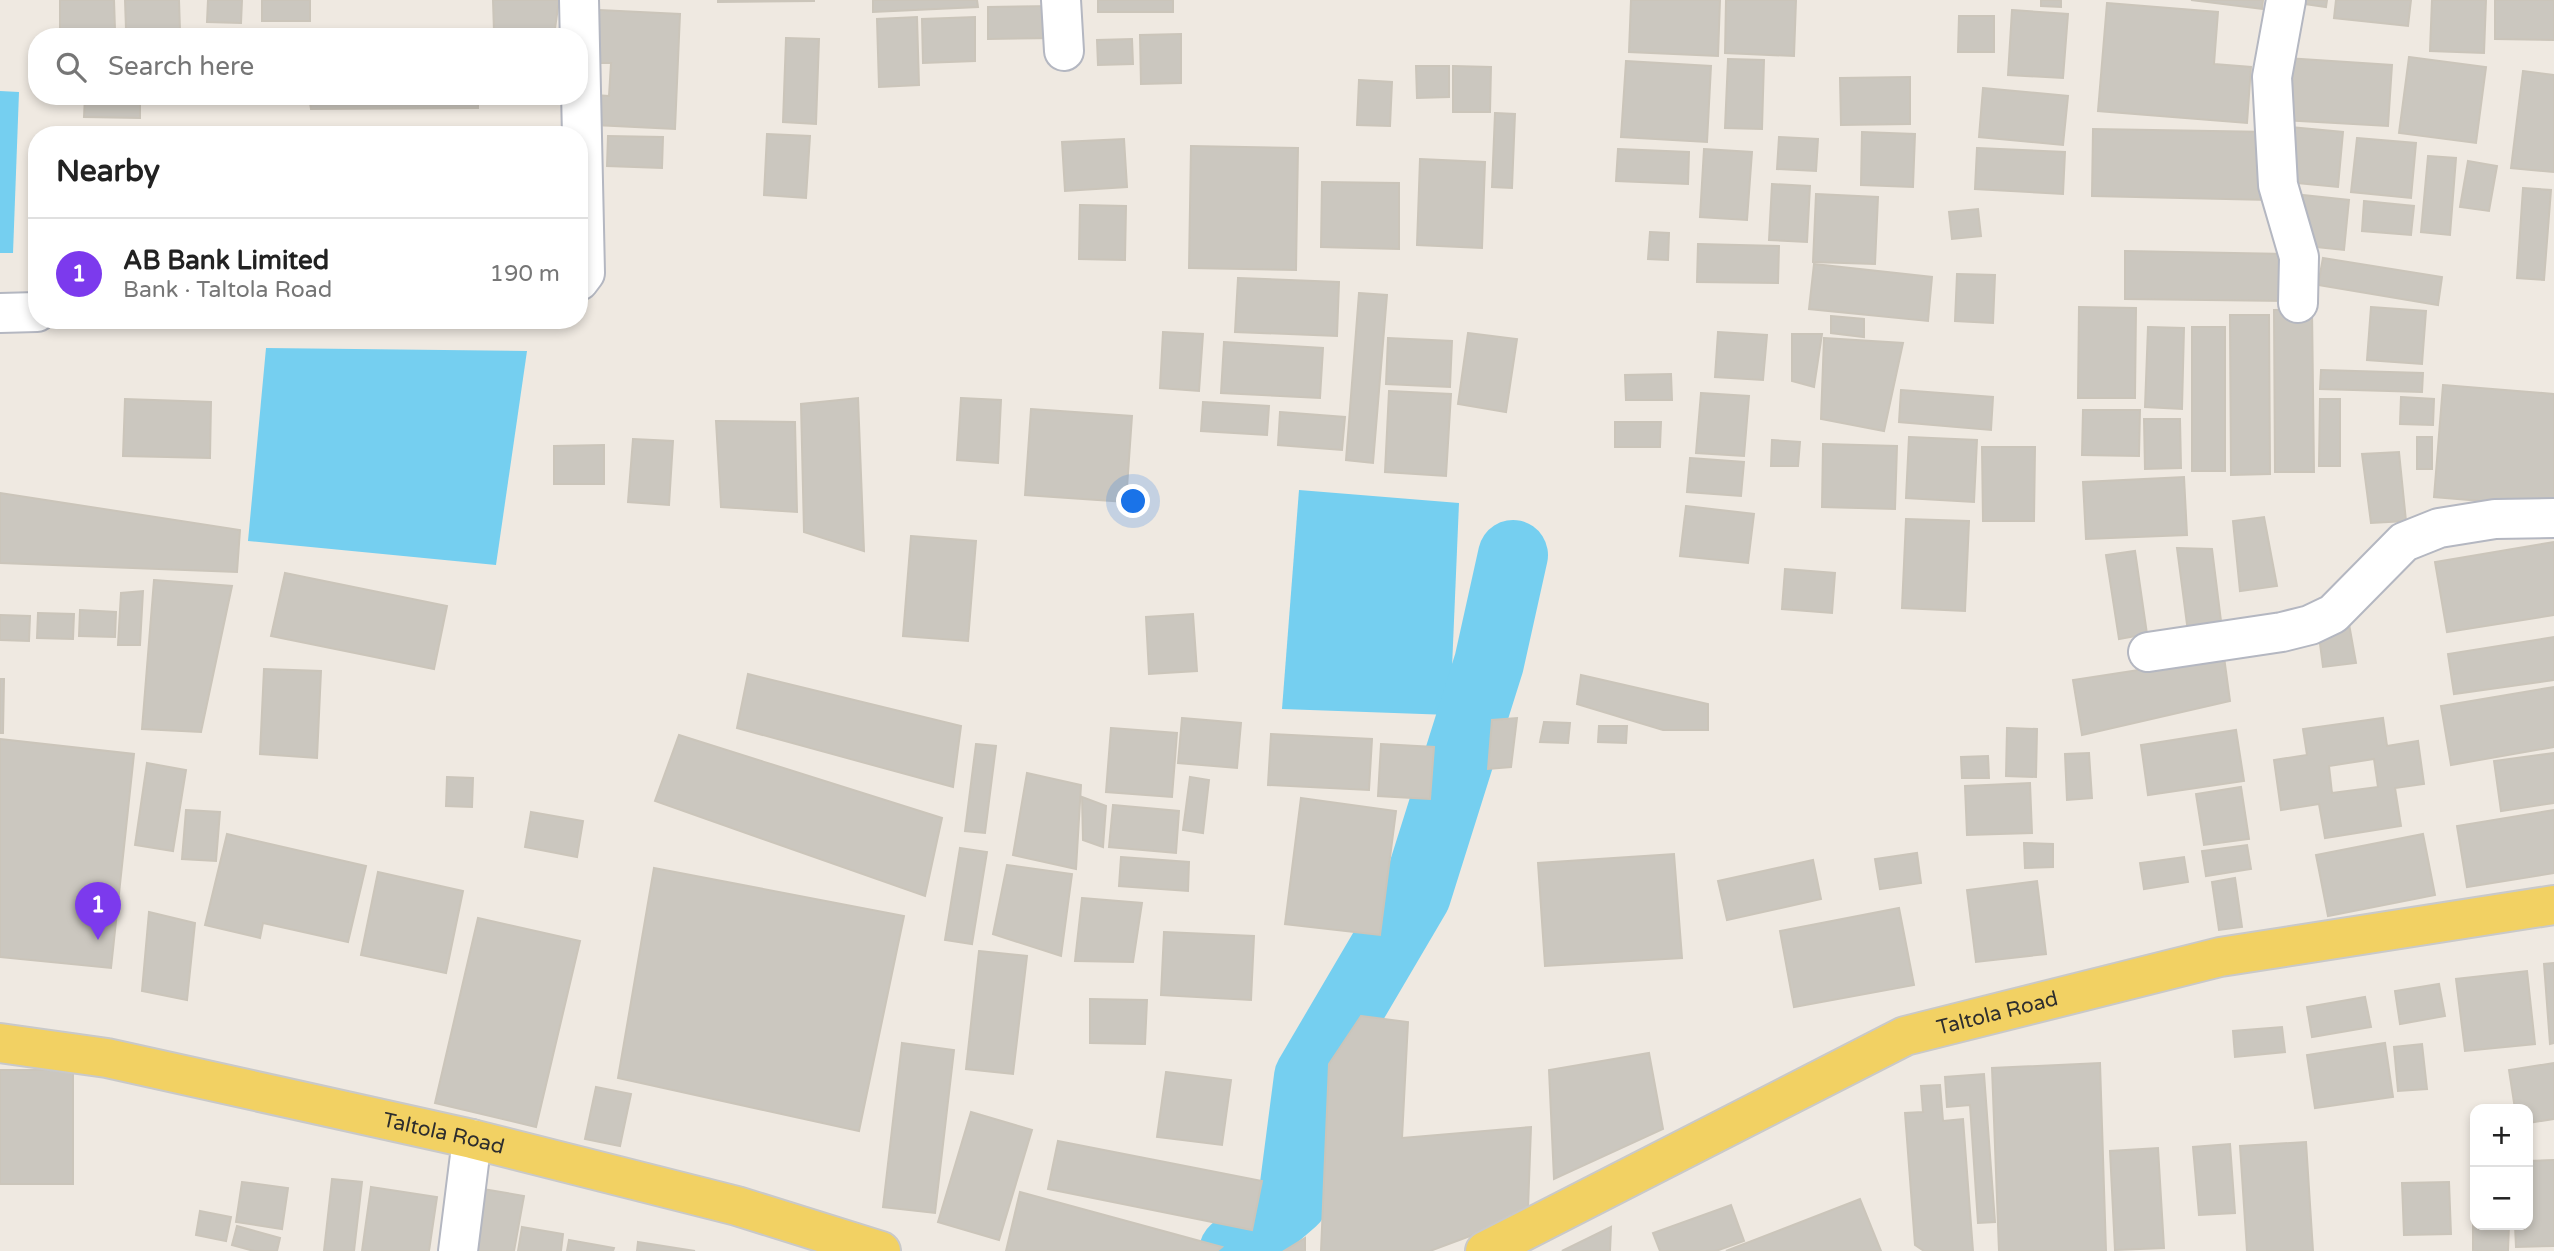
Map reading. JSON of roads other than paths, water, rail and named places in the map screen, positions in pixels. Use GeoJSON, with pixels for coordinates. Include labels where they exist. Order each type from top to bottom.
{"type":"FeatureCollection","features":[{"type":"Feature","properties":{"kind":"main road","name":"Taltola Road"},"geometry":{"type":"LineString","coordinates":[[1485,1251],[1905,1036],[2220,957],[2554,905]]}},
{"type":"Feature","properties":{"kind":"main road","name":"Taltola Road"},"geometry":{"type":"LineString","coordinates":[[0,1042],[107,1058],[472,1139],[737,1206],[881,1251]]}},
{"type":"Feature","properties":{"kind":"street"},"geometry":{"type":"LineString","coordinates":[[579,0],[580,28]]}},
{"type":"Feature","properties":{"kind":"street"},"geometry":{"type":"LineString","coordinates":[[1061,0],[1064,51]]}},
{"type":"Feature","properties":{"kind":"street"},"geometry":{"type":"LineString","coordinates":[[2286,0],[2272,77],[2278,185],[2298,257],[2298,303]]}},
{"type":"Feature","properties":{"kind":"street"},"geometry":{"type":"LineString","coordinates":[[581,105],[582,126]]}},
{"type":"Feature","properties":{"kind":"street"},"geometry":{"type":"LineString","coordinates":[[0,313],[28,312]]}},
{"type":"Feature","properties":{"kind":"street"},"geometry":{"type":"LineString","coordinates":[[2148,652],[2282,632],[2310,625],[2333,614],[2404,542],[2440,528],[2496,519],[2554,518]]}},
{"type":"Feature","properties":{"kind":"street"},"geometry":{"type":"LineString","coordinates":[[458,1251],[472,1139]]}},
{"type":"Feature","properties":{"kind":"water"},"geometry":{"type":"Polygon","coordinates":[[[0,91],[19,92],[13,253],[0,253],[0,91]]]}},
{"type":"Feature","properties":{"kind":"water"},"geometry":{"type":"Polygon","coordinates":[[[266,348],[527,351],[496,565],[248,541],[266,348]]]}},
{"type":"Feature","properties":{"kind":"water"},"geometry":{"type":"Polygon","coordinates":[[[1299,490],[1459,503],[1450,715],[1282,709],[1299,490]]]}},
{"type":"Feature","properties":{"kind":"waterway"},"geometry":{"type":"LineString","coordinates":[[1234,1251],[1293,1200],[1309,1077],[1416,895],[1489,663],[1513,555]]}},
{"type":"Feature","properties":{"kind":"place","name":"AB Bank Limited"},"geometry":{"type":"Point","coordinates":[98,940]}}]}
